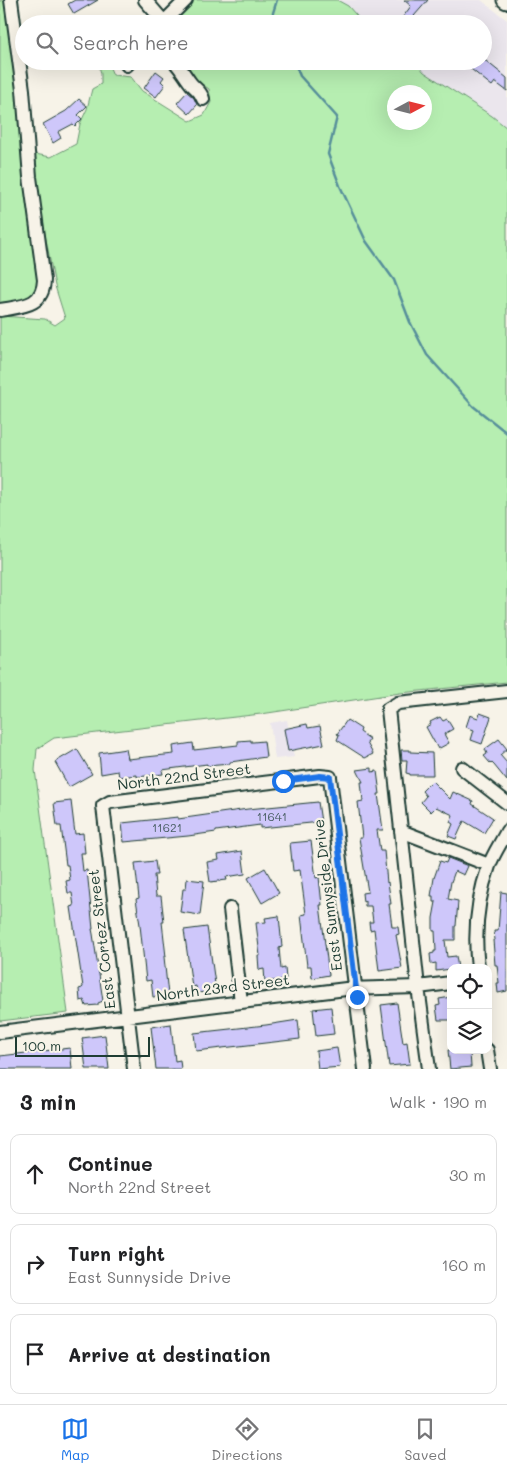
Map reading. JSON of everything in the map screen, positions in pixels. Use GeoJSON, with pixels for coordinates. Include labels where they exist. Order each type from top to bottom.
{"type":"FeatureCollection","features":[{"type":"Feature","properties":{"kind":"street"},"geometry":{"type":"LineString","coordinates":[[11,0],[15,30]]}},
{"type":"Feature","properties":{"kind":"street"},"geometry":{"type":"LineString","coordinates":[[145,0],[157,15]]}},
{"type":"Feature","properties":{"kind":"street"},"geometry":{"type":"LineString","coordinates":[[171,15],[186,0]]}},
{"type":"Feature","properties":{"kind":"street"},"geometry":{"type":"LineString","coordinates":[[0,310],[36,301],[43,291],[44,280],[30,177],[20,70]]}},
{"type":"Feature","properties":{"kind":"street"},"geometry":{"type":"LineString","coordinates":[[181,70],[204,99]]}},
{"type":"Feature","properties":{"kind":"street"},"geometry":{"type":"LineString","coordinates":[[429,1069],[418,987],[388,709],[398,703],[507,691]]}},
{"type":"Feature","properties":{"kind":"street"},"geometry":{"type":"LineString","coordinates":[[462,768],[507,803]]}},
{"type":"Feature","properties":{"kind":"street","name":"North 22nd Street"},"geometry":{"type":"LineString","coordinates":[[103,806],[110,802],[320,776],[330,777]]}},
{"type":"Feature","properties":{"kind":"street","name":"East Sunnyside Drive"},"geometry":{"type":"LineString","coordinates":[[330,777],[365,1069]]}},
{"type":"Feature","properties":{"kind":"street","name":"East Cortez Street"},"geometry":{"type":"LineString","coordinates":[[103,806],[134,1069]]}},
{"type":"Feature","properties":{"kind":"street"},"geometry":{"type":"LineString","coordinates":[[478,964],[476,930],[480,897],[489,866],[507,831]]}},
{"type":"Feature","properties":{"kind":"street"},"geometry":{"type":"LineString","coordinates":[[401,832],[489,866]]}},
{"type":"Feature","properties":{"kind":"street"},"geometry":{"type":"LineString","coordinates":[[230,908],[241,1002]]}},
{"type":"Feature","properties":{"kind":"street","name":"North 23rd Street"},"geometry":{"type":"LineString","coordinates":[[0,1032],[356,988],[418,987],[447,983]]}},
{"type":"Feature","properties":{"kind":"street"},"geometry":{"type":"LineString","coordinates":[[488,1054],[490,1069]]}},
{"type":"Feature","properties":{"kind":"shaded area"},"geometry":{"type":"Polygon","coordinates":[[[322,0],[481,0],[507,20],[507,137],[417,70],[492,70],[492,15],[342,15],[322,0]]]}},
{"type":"Feature","properties":{"kind":"shaded area"},"geometry":{"type":"Polygon","coordinates":[[[287,720],[294,757],[275,759],[270,723],[287,720]]]}},
{"type":"Feature","properties":{"kind":"green space"},"geometry":{"type":"Polygon","coordinates":[[[0,0],[5,0],[39,282],[36,294],[22,302],[0,304],[0,0]]]}},
{"type":"Feature","properties":{"kind":"green space"},"geometry":{"type":"Polygon","coordinates":[[[189,0],[337,0],[348,6],[356,15],[175,15],[189,0]]]}},
{"type":"Feature","properties":{"kind":"green space"},"geometry":{"type":"Polygon","coordinates":[[[100,70],[111,70],[113,75],[131,77],[142,91],[190,121],[204,115],[211,102],[209,89],[191,77],[185,70],[422,70],[507,128],[507,682],[400,693],[261,714],[54,738],[37,749],[35,770],[68,1013],[0,1021],[0,316],[45,319],[55,325],[65,318],[55,286],[34,177],[35,154],[51,157],[76,144],[80,124],[87,109],[92,89],[101,84],[100,70]]]}},
{"type":"Feature","properties":{"kind":"building"},"geometry":{"type":"Polygon","coordinates":[[[75,0],[98,0],[74,14],[68,4],[75,0]]]}},
{"type":"Feature","properties":{"kind":"building"},"geometry":{"type":"Polygon","coordinates":[[[404,0],[428,0],[415,15],[404,15],[411,6],[404,0]]]}},
{"type":"Feature","properties":{"kind":"building"},"geometry":{"type":"Polygon","coordinates":[[[492,66],[507,78],[507,91],[495,82],[492,86],[472,70],[492,70],[492,66]]]}},
{"type":"Feature","properties":{"kind":"building"},"geometry":{"type":"Polygon","coordinates":[[[156,71],[164,77],[161,81],[165,85],[156,97],[144,88],[156,71]]]}},
{"type":"Feature","properties":{"kind":"building"},"geometry":{"type":"Polygon","coordinates":[[[187,92],[194,98],[197,105],[189,114],[177,103],[187,92]]]}},
{"type":"Feature","properties":{"kind":"building"},"geometry":{"type":"Polygon","coordinates":[[[79,99],[87,106],[78,115],[82,119],[75,126],[73,124],[58,132],[61,138],[53,143],[43,124],[66,111],[79,99]]]}},
{"type":"Feature","properties":{"kind":"building"},"geometry":{"type":"Polygon","coordinates":[[[480,713],[491,717],[482,744],[471,740],[474,730],[466,727],[470,715],[478,718],[480,713]]]}},
{"type":"Feature","properties":{"kind":"building"},"geometry":{"type":"Polygon","coordinates":[[[440,717],[443,721],[447,719],[453,729],[444,734],[449,743],[438,749],[426,727],[431,724],[430,722],[440,717]]]}},
{"type":"Feature","properties":{"kind":"building"},"geometry":{"type":"Polygon","coordinates":[[[347,720],[361,729],[360,732],[370,739],[367,743],[373,754],[365,758],[337,740],[339,735],[337,734],[347,720]]]}},
{"type":"Feature","properties":{"kind":"building"},"geometry":{"type":"Polygon","coordinates":[[[307,724],[308,728],[320,726],[324,744],[288,751],[284,729],[307,724]]]}},
{"type":"Feature","properties":{"kind":"building"},"geometry":{"type":"Polygon","coordinates":[[[499,739],[507,749],[500,755],[507,763],[507,781],[484,756],[487,754],[485,749],[499,739]]]}},
{"type":"Feature","properties":{"kind":"building"},"geometry":{"type":"Polygon","coordinates":[[[251,740],[251,742],[264,741],[266,757],[230,762],[230,764],[207,766],[207,764],[162,770],[163,774],[137,777],[137,775],[119,777],[118,771],[101,774],[99,753],[126,749],[128,759],[174,754],[173,746],[193,743],[194,750],[238,745],[238,741],[251,740]]]}},
{"type":"Feature","properties":{"kind":"building"},"geometry":{"type":"Polygon","coordinates":[[[77,749],[92,774],[69,787],[55,762],[77,749]]]}},
{"type":"Feature","properties":{"kind":"building"},"geometry":{"type":"Polygon","coordinates":[[[401,750],[432,753],[433,775],[410,775],[406,773],[407,760],[402,760],[401,750]]]}},
{"type":"Feature","properties":{"kind":"building"},"geometry":{"type":"Polygon","coordinates":[[[372,768],[372,772],[377,771],[383,830],[377,830],[380,851],[384,851],[392,927],[398,927],[399,934],[396,935],[402,968],[379,971],[374,929],[370,930],[369,922],[373,922],[371,906],[365,906],[365,901],[363,902],[362,893],[368,892],[359,838],[362,838],[358,802],[363,801],[361,782],[363,782],[357,770],[372,768]]]}},
{"type":"Feature","properties":{"kind":"building"},"geometry":{"type":"Polygon","coordinates":[[[432,781],[450,799],[453,792],[473,801],[472,804],[493,818],[484,833],[464,821],[456,839],[448,836],[453,824],[450,822],[453,815],[436,807],[431,812],[421,802],[426,796],[422,791],[432,781]]]}},
{"type":"Feature","properties":{"kind":"building"},"geometry":{"type":"Polygon","coordinates":[[[71,801],[75,834],[83,833],[85,853],[81,853],[83,871],[87,870],[92,929],[103,1001],[98,1003],[98,1005],[86,1006],[84,1000],[80,1001],[79,989],[83,987],[71,907],[74,906],[72,893],[68,893],[66,881],[70,880],[68,865],[66,865],[61,826],[57,826],[54,803],[71,801]]]}},
{"type":"Feature","properties":{"kind":"building"},"geometry":{"type":"Polygon","coordinates":[[[318,802],[321,822],[260,828],[260,825],[188,836],[124,842],[122,823],[178,817],[178,819],[318,802]]]}},
{"type":"Feature","properties":{"kind":"building"},"geometry":{"type":"Polygon","coordinates":[[[311,841],[316,878],[319,877],[322,905],[320,905],[329,975],[312,978],[311,966],[307,966],[301,915],[306,914],[300,870],[293,871],[290,843],[311,841]]]}},
{"type":"Feature","properties":{"kind":"building"},"geometry":{"type":"Polygon","coordinates":[[[242,851],[245,874],[226,877],[227,880],[210,882],[207,862],[219,860],[218,855],[242,851]]]}},
{"type":"Feature","properties":{"kind":"building"},"geometry":{"type":"Polygon","coordinates":[[[448,858],[468,866],[464,875],[455,871],[448,899],[458,901],[455,940],[445,940],[447,957],[456,956],[457,964],[447,964],[447,970],[436,971],[436,963],[431,964],[430,954],[436,951],[433,918],[436,902],[433,902],[433,896],[431,896],[434,878],[440,861],[446,863],[448,858]]]}},
{"type":"Feature","properties":{"kind":"building"},"geometry":{"type":"Polygon","coordinates":[[[155,861],[157,875],[154,875],[156,896],[161,896],[164,922],[162,922],[168,995],[153,997],[151,980],[146,981],[136,899],[139,898],[135,863],[155,861]]]}},
{"type":"Feature","properties":{"kind":"building"},"geometry":{"type":"Polygon","coordinates":[[[265,868],[279,893],[262,903],[248,878],[265,868]]]}},
{"type":"Feature","properties":{"kind":"building"},"geometry":{"type":"Polygon","coordinates":[[[187,879],[204,881],[200,915],[180,912],[183,889],[186,889],[187,879]]]}},
{"type":"Feature","properties":{"kind":"building"},"geometry":{"type":"Polygon","coordinates":[[[501,892],[507,893],[507,991],[498,993],[497,983],[499,983],[493,940],[495,940],[494,931],[498,931],[501,892]]]}},
{"type":"Feature","properties":{"kind":"building"},"geometry":{"type":"Polygon","coordinates":[[[279,916],[282,947],[279,948],[281,969],[285,968],[286,979],[265,982],[264,969],[259,970],[258,956],[260,956],[256,923],[266,922],[265,918],[279,916]]]}},
{"type":"Feature","properties":{"kind":"building"},"geometry":{"type":"Polygon","coordinates":[[[207,927],[216,991],[197,993],[196,986],[192,987],[184,930],[207,927]]]}},
{"type":"Feature","properties":{"kind":"building"},"geometry":{"type":"Polygon","coordinates":[[[447,998],[447,1020],[438,1020],[436,1006],[440,1005],[439,999],[447,998]]]}},
{"type":"Feature","properties":{"kind":"building"},"geometry":{"type":"Polygon","coordinates":[[[397,1003],[403,1043],[407,1042],[410,1064],[389,1066],[381,1005],[397,1003]]]}},
{"type":"Feature","properties":{"kind":"building"},"geometry":{"type":"Polygon","coordinates":[[[331,1007],[334,1034],[316,1036],[313,1009],[331,1007]]]}},
{"type":"Feature","properties":{"kind":"building"},"geometry":{"type":"Polygon","coordinates":[[[298,1020],[300,1039],[196,1051],[194,1033],[298,1020]]]}},
{"type":"Feature","properties":{"kind":"building"},"geometry":{"type":"Polygon","coordinates":[[[171,1024],[175,1061],[180,1060],[181,1069],[156,1069],[151,1027],[171,1024]]]}},
{"type":"Feature","properties":{"kind":"building"},"geometry":{"type":"Polygon","coordinates":[[[105,1035],[109,1069],[86,1069],[82,1038],[105,1035]]]}},
{"type":"Feature","properties":{"kind":"building"},"geometry":{"type":"Polygon","coordinates":[[[70,1048],[72,1069],[0,1069],[0,1056],[70,1048]]]}},
{"type":"Feature","properties":{"kind":"building"},"geometry":{"type":"Polygon","coordinates":[[[337,1048],[340,1067],[318,1069],[316,1051],[337,1048]]]}},
{"type":"Feature","properties":{"kind":"building"},"geometry":{"type":"Polygon","coordinates":[[[448,1054],[470,1054],[471,1067],[450,1069],[448,1054]]]}},
{"type":"Feature","properties":{"kind":"waterway"},"geometry":{"type":"LineString","coordinates":[[272,15],[277,0]]}},
{"type":"Feature","properties":{"kind":"waterway"},"geometry":{"type":"LineString","coordinates":[[298,70],[300,76],[337,117],[328,154],[340,186],[366,241],[394,280],[410,322],[427,355],[473,406],[507,433]]}},
{"type":"Feature","properties":{"kind":"route"},"geometry":{"type":"LineString","coordinates":[[283,781],[320,776],[330,777],[357,997]]}}]}
